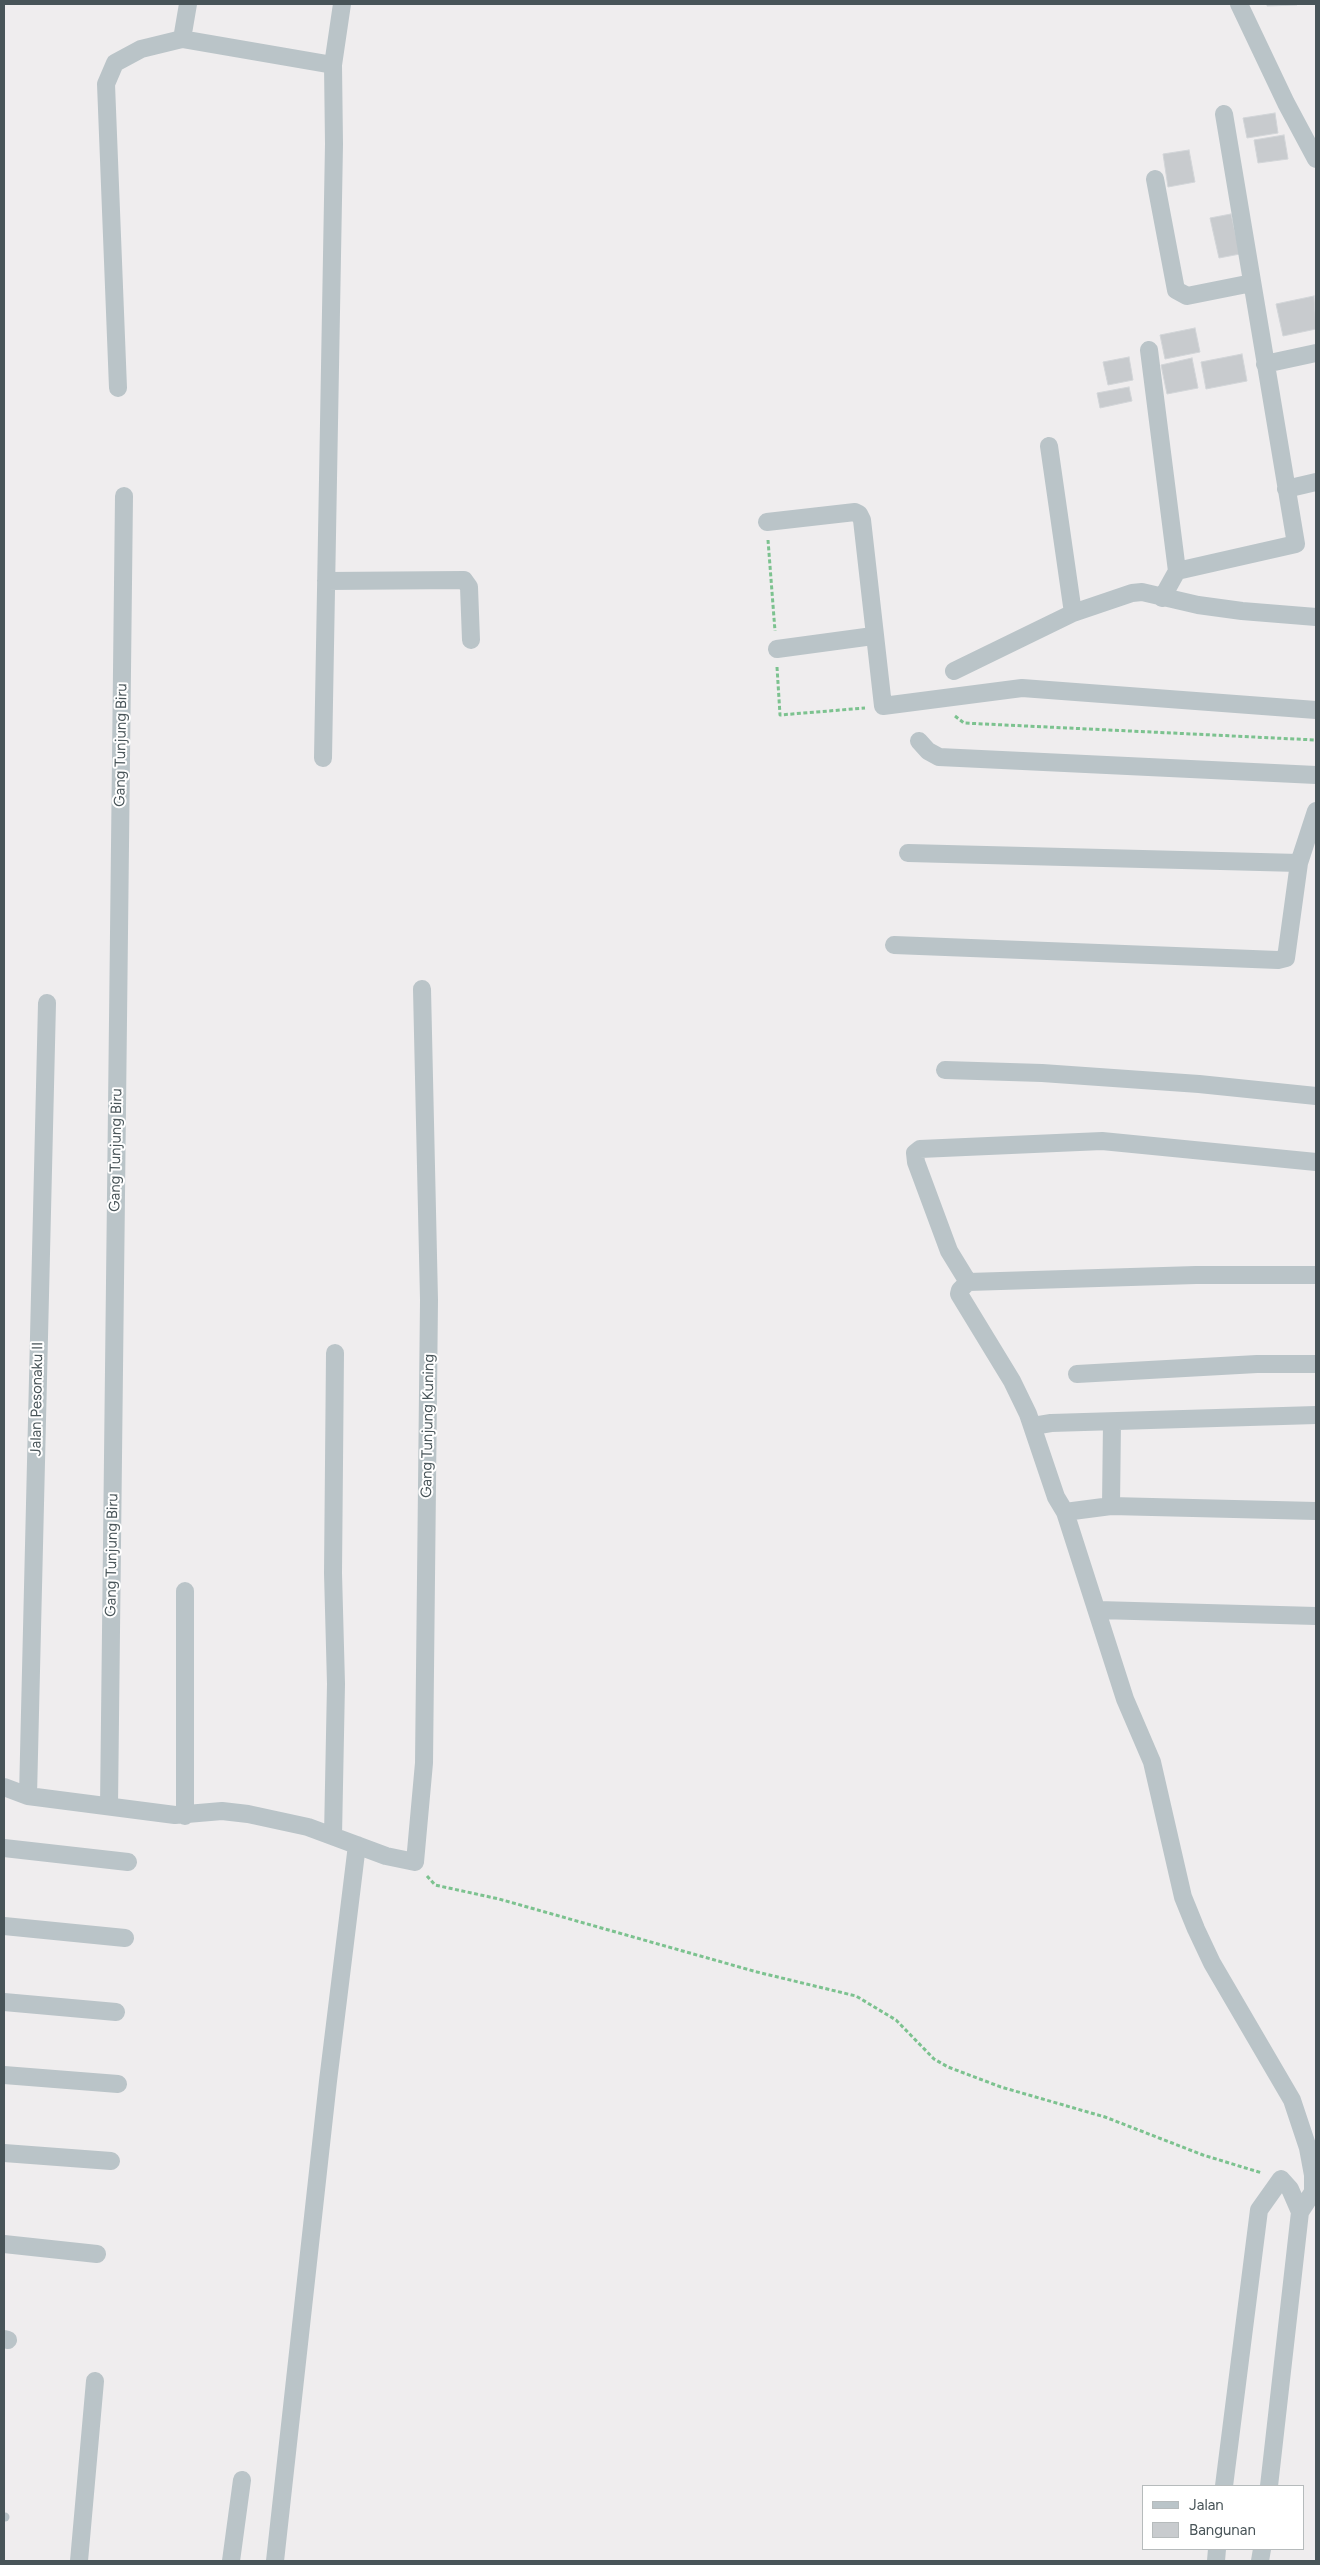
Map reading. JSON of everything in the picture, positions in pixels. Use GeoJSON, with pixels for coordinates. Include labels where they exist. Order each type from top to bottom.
{"type":"FeatureCollection","features":[{"type":"Feature","properties":{"kind":"street"},"geometry":{"type":"LineString","coordinates":[[182,38],[188,4]]}},
{"type":"Feature","properties":{"kind":"street"},"geometry":{"type":"LineString","coordinates":[[323,758],[334,144],[333,65],[342,4]]}},
{"type":"Feature","properties":{"kind":"street"},"geometry":{"type":"LineString","coordinates":[[1240,4],[1286,103],[1316,159]]}},
{"type":"Feature","properties":{"kind":"street"},"geometry":{"type":"LineString","coordinates":[[118,388],[106,84],[115,63],[141,49],[182,38],[333,65]]}},
{"type":"Feature","properties":{"kind":"street"},"geometry":{"type":"LineString","coordinates":[[1177,571],[1296,544],[1224,114]]}},
{"type":"Feature","properties":{"kind":"street"},"geometry":{"type":"LineString","coordinates":[[1155,180],[1176,290],[1187,296],[1252,283]]}},
{"type":"Feature","properties":{"kind":"street"},"geometry":{"type":"LineString","coordinates":[[1149,350],[1177,571],[1162,598]]}},
{"type":"Feature","properties":{"kind":"street"},"geometry":{"type":"LineString","coordinates":[[1265,364],[1316,353]]}},
{"type":"Feature","properties":{"kind":"street"},"geometry":{"type":"LineString","coordinates":[[1049,446],[1073,613]]}},
{"type":"Feature","properties":{"kind":"street"},"geometry":{"type":"LineString","coordinates":[[1286,489],[1316,482]]}},
{"type":"Feature","properties":{"kind":"street","name":"Gang Tunjung Biru"},"geometry":{"type":"LineString","coordinates":[[109,1805],[124,496]]}},
{"type":"Feature","properties":{"kind":"street"},"geometry":{"type":"LineString","coordinates":[[767,522],[835,514],[859,514],[862,520],[873,636],[883,706],[1022,688],[1316,710]]}},
{"type":"Feature","properties":{"kind":"street"},"geometry":{"type":"LineString","coordinates":[[326,581],[464,580],[469,587],[471,640]]}},
{"type":"Feature","properties":{"kind":"street"},"geometry":{"type":"LineString","coordinates":[[954,671],[1073,613],[1132,593],[1142,592],[1162,598],[1242,611],[1316,617]]}},
{"type":"Feature","properties":{"kind":"street"},"geometry":{"type":"LineString","coordinates":[[777,650],[873,636]]}},
{"type":"Feature","properties":{"kind":"street"},"geometry":{"type":"LineString","coordinates":[[919,741],[928,751],[939,757],[1316,775]]}},
{"type":"Feature","properties":{"kind":"street"},"geometry":{"type":"LineString","coordinates":[[894,945],[1278,960],[1286,958],[1299,863],[1316,811]]}},
{"type":"Feature","properties":{"kind":"street"},"geometry":{"type":"LineString","coordinates":[[908,853],[1299,863]]}},
{"type":"Feature","properties":{"kind":"street","name":"Gang Tunjung Kuning"},"geometry":{"type":"LineString","coordinates":[[415,1862],[424,1762],[430,1300],[422,989]]}},
{"type":"Feature","properties":{"kind":"street","name":"Jalan Pesonaku II"},"geometry":{"type":"LineString","coordinates":[[28,1796],[47,1002]]}},
{"type":"Feature","properties":{"kind":"street"},"geometry":{"type":"LineString","coordinates":[[945,1070],[1042,1073],[1179,1082],[1316,1096]]}},
{"type":"Feature","properties":{"kind":"street"},"geometry":{"type":"LineString","coordinates":[[968,1282],[949,1251],[916,1162],[915,1153],[920,1149],[1102,1141],[1316,1162]]}},
{"type":"Feature","properties":{"kind":"street"},"geometry":{"type":"LineString","coordinates":[[1269,2485],[1305,2205],[1313,2192],[1313,2175],[1301,2122],[1272,2063],[1212,1962],[1183,1897],[1152,1762],[1125,1699],[1065,1512],[1056,1497],[1032,1426],[1012,1381],[959,1294],[960,1290],[968,1282],[1196,1275],[1316,1275]]}},
{"type":"Feature","properties":{"kind":"street"},"geometry":{"type":"LineString","coordinates":[[333,1836],[336,1684],[333,1573],[335,1352]]}},
{"type":"Feature","properties":{"kind":"street"},"geometry":{"type":"LineString","coordinates":[[1077,1374],[1257,1364],[1316,1364]]}},
{"type":"Feature","properties":{"kind":"street"},"geometry":{"type":"LineString","coordinates":[[1032,1426],[1051,1423],[1316,1415]]}},
{"type":"Feature","properties":{"kind":"street"},"geometry":{"type":"LineString","coordinates":[[1111,1506],[1112,1422]]}},
{"type":"Feature","properties":{"kind":"street"},"geometry":{"type":"LineString","coordinates":[[1065,1512],[1111,1506],[1316,1512]]}},
{"type":"Feature","properties":{"kind":"street"},"geometry":{"type":"LineString","coordinates":[[184,1590],[185,1816]]}},
{"type":"Feature","properties":{"kind":"street"},"geometry":{"type":"LineString","coordinates":[[1098,1610],[1316,1616]]}},
{"type":"Feature","properties":{"kind":"street"},"geometry":{"type":"LineString","coordinates":[[4,1787],[28,1796],[185,1816],[222,1811],[248,1814],[308,1827],[386,1856],[415,1862]]}},
{"type":"Feature","properties":{"kind":"street"},"geometry":{"type":"LineString","coordinates":[[275,2561],[323,2120],[357,1845]]}},
{"type":"Feature","properties":{"kind":"street"},"geometry":{"type":"LineString","coordinates":[[4,1848],[128,1862]]}},
{"type":"Feature","properties":{"kind":"street"},"geometry":{"type":"LineString","coordinates":[[4,1926],[125,1938]]}},
{"type":"Feature","properties":{"kind":"street"},"geometry":{"type":"LineString","coordinates":[[4,2002],[116,2012]]}},
{"type":"Feature","properties":{"kind":"street"},"geometry":{"type":"LineString","coordinates":[[4,2075],[118,2084]]}},
{"type":"Feature","properties":{"kind":"street"},"geometry":{"type":"LineString","coordinates":[[4,2153],[111,2161]]}},
{"type":"Feature","properties":{"kind":"street"},"geometry":{"type":"LineString","coordinates":[[1224,2485],[1259,2210],[1281,2179],[1305,2205]]}},
{"type":"Feature","properties":{"kind":"street"},"geometry":{"type":"LineString","coordinates":[[4,2244],[97,2254]]}},
{"type":"Feature","properties":{"kind":"street"},"geometry":{"type":"LineString","coordinates":[[79,2561],[95,2381]]}},
{"type":"Feature","properties":{"kind":"street"},"geometry":{"type":"LineString","coordinates":[[231,2561],[242,2480]]}},
{"type":"Feature","properties":{"kind":"path"},"geometry":{"type":"LineString","coordinates":[[934,700],[964,722],[1316,740]]}},
{"type":"Feature","properties":{"kind":"path"},"geometry":{"type":"LineString","coordinates":[[415,1862],[435,1885],[498,1899],[757,1972],[856,1996],[896,2020],[934,2058],[948,2067],[1001,2086],[1105,2117],[1203,2155],[1281,2179]]}},
{"type":"Feature","properties":{"kind":"building"},"geometry":{"type":"Polygon","coordinates":[[[1267,4],[1297,4],[1297,5],[1267,6],[1267,4]]]}},
{"type":"Feature","properties":{"kind":"building"},"geometry":{"type":"Polygon","coordinates":[[[1275,113],[1278,133],[1247,138],[1243,118],[1275,113]]]}},
{"type":"Feature","properties":{"kind":"building"},"geometry":{"type":"Polygon","coordinates":[[[1284,135],[1288,159],[1258,163],[1254,140],[1284,135]]]}},
{"type":"Feature","properties":{"kind":"building"},"geometry":{"type":"Polygon","coordinates":[[[1189,150],[1195,182],[1168,187],[1163,154],[1189,150]]]}},
{"type":"Feature","properties":{"kind":"building"},"geometry":{"type":"Polygon","coordinates":[[[1231,214],[1240,254],[1219,258],[1210,218],[1231,214]]]}},
{"type":"Feature","properties":{"kind":"building"},"geometry":{"type":"Polygon","coordinates":[[[1314,296],[1316,329],[1283,336],[1276,304],[1314,296]]]}},
{"type":"Feature","properties":{"kind":"building"},"geometry":{"type":"Polygon","coordinates":[[[1195,328],[1200,352],[1165,359],[1160,335],[1195,328]]]}},
{"type":"Feature","properties":{"kind":"building"},"geometry":{"type":"Polygon","coordinates":[[[1242,354],[1247,381],[1206,389],[1201,362],[1242,354]]]}},
{"type":"Feature","properties":{"kind":"building"},"geometry":{"type":"Polygon","coordinates":[[[1129,357],[1133,380],[1108,385],[1103,362],[1129,357]]]}},
{"type":"Feature","properties":{"kind":"building"},"geometry":{"type":"Polygon","coordinates":[[[1192,358],[1198,388],[1167,394],[1161,365],[1192,358]]]}},
{"type":"Feature","properties":{"kind":"building"},"geometry":{"type":"Polygon","coordinates":[[[1129,387],[1132,401],[1100,408],[1097,393],[1129,387]]]}}]}
